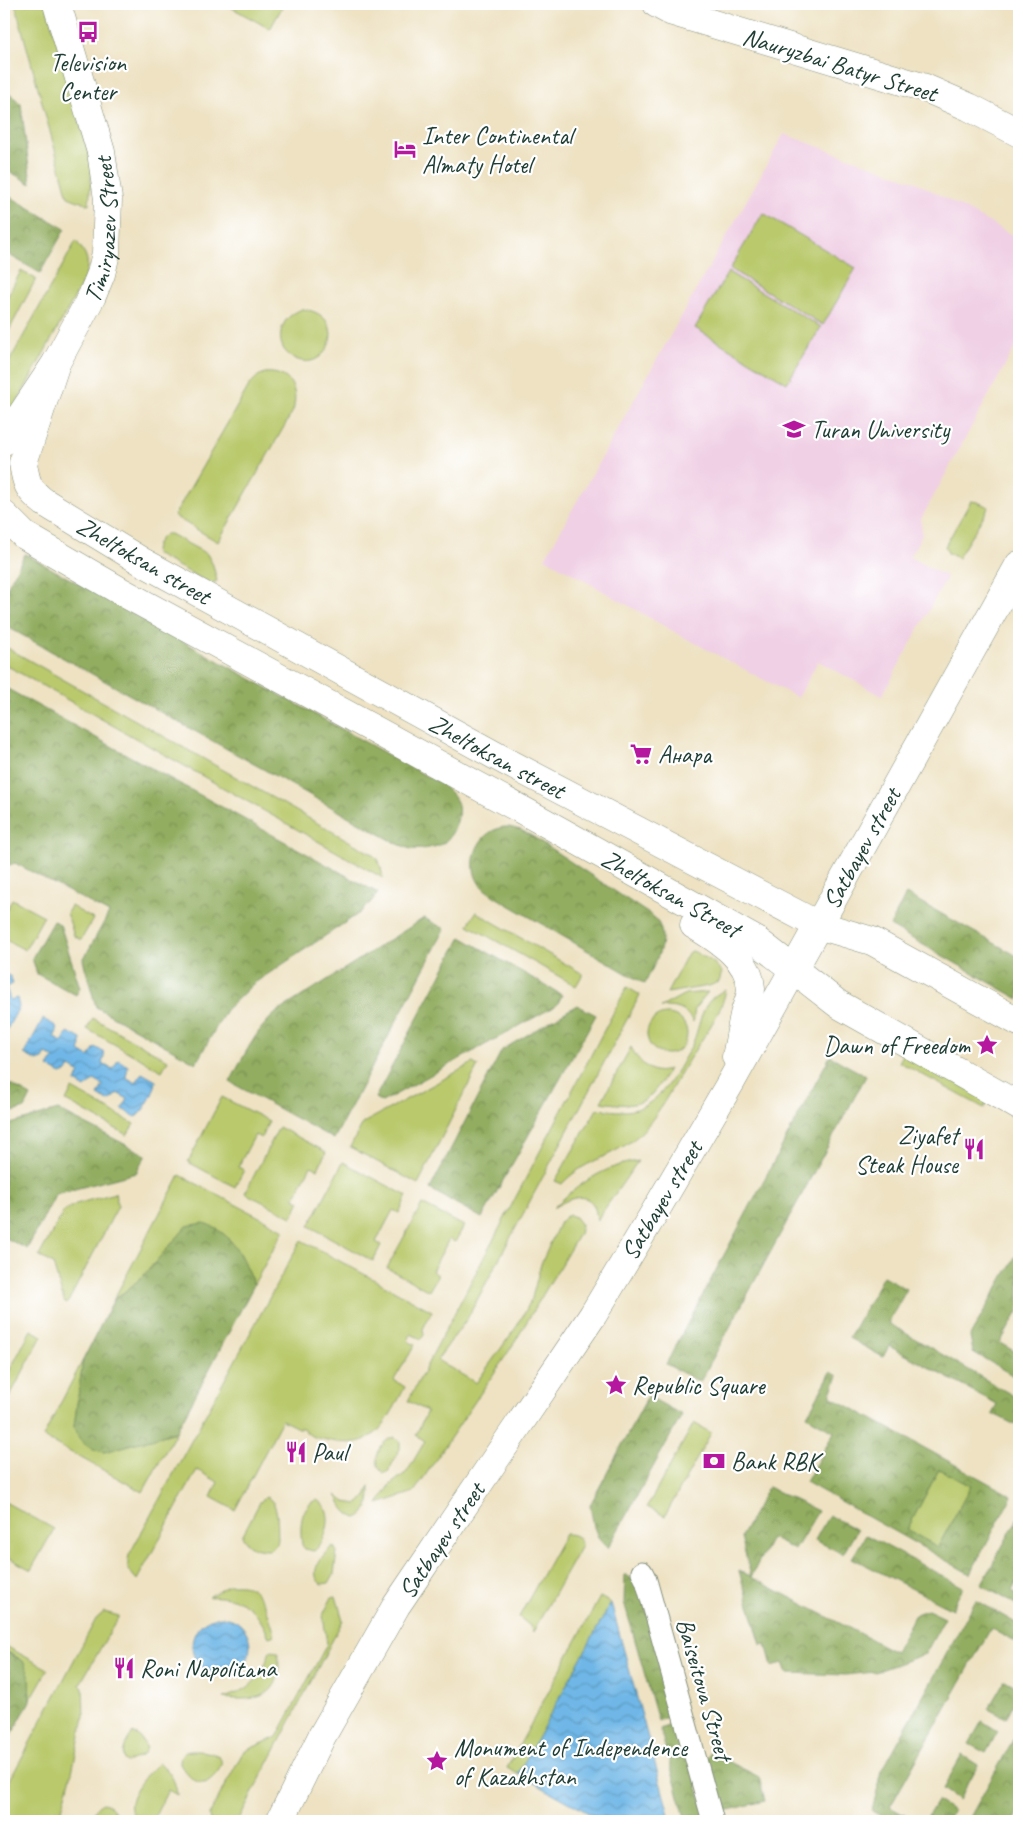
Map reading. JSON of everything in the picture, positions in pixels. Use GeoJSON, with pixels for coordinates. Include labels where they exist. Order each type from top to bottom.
{"type":"FeatureCollection","features":[{"type":"Feature","properties":{"kind":"street","name":"Timiryazev Street"},"geometry":{"type":"LineString","coordinates":[[16,442],[92,296],[101,274],[108,239],[108,199],[101,152],[57,4]]}},
{"type":"Feature","properties":{"kind":"street","name":"Nauryzbai Batyr Street"},"geometry":{"type":"LineString","coordinates":[[657,4],[670,11],[925,88],[969,107],[1019,133]]}},
{"type":"Feature","properties":{"kind":"street","name":"Zheltoksan street"},"geometry":{"type":"LineString","coordinates":[[16,442],[24,463],[26,479],[32,493],[141,560],[507,762],[818,925],[872,941],[1019,1022]]}},
{"type":"Feature","properties":{"kind":"street","name":"Zheltoksan street"},"geometry":{"type":"LineString","coordinates":[[4,515],[14,534],[544,822]]}},
{"type":"Feature","properties":{"kind":"street","name":"Satbayev street"},"geometry":{"type":"LineString","coordinates":[[280,1821],[322,1736],[396,1606],[593,1315],[731,1082],[1019,565]]}},
{"type":"Feature","properties":{"kind":"street"},"geometry":{"type":"LineString","coordinates":[[489,792],[507,762]]}},
{"type":"Feature","properties":{"kind":"street"},"geometry":{"type":"LineString","coordinates":[[544,822],[712,936],[739,958],[751,989],[731,1082]]}},
{"type":"Feature","properties":{"kind":"street","name":"Zheltoksan Street"},"geometry":{"type":"LineString","coordinates":[[544,822],[757,941],[793,970]]}},
{"type":"Feature","properties":{"kind":"street"},"geometry":{"type":"LineString","coordinates":[[793,970],[838,1004],[1019,1106]]}},
{"type":"Feature","properties":{"kind":"street","name":"Baiseitova Street"},"geometry":{"type":"LineString","coordinates":[[642,1572],[646,1580],[714,1821]]}},
{"type":"Feature","properties":{"kind":"shaded area","name":"Turan University"},"geometry":{"type":"Polygon","coordinates":[[[784,134],[916,182],[1019,239],[1019,340],[921,519],[922,535],[909,557],[947,577],[882,696],[818,661],[798,698],[678,634],[545,558],[784,134]]]}},
{"type":"Feature","properties":{"kind":"green space"},"geometry":{"type":"Polygon","coordinates":[[[15,4],[46,4],[92,166],[89,205],[68,197],[15,4]]]}},
{"type":"Feature","properties":{"kind":"green space"},"geometry":{"type":"Polygon","coordinates":[[[225,4],[284,4],[270,29],[225,4]]]}},
{"type":"Feature","properties":{"kind":"green space"},"geometry":{"type":"Polygon","coordinates":[[[4,88],[21,104],[31,184],[4,168],[4,88]]]}},
{"type":"Feature","properties":{"kind":"green space"},"geometry":{"type":"Polygon","coordinates":[[[4,193],[65,229],[40,273],[4,252],[4,193]]]}},
{"type":"Feature","properties":{"kind":"green space"},"geometry":{"type":"Polygon","coordinates":[[[763,213],[856,268],[823,325],[730,269],[763,213]]]}},
{"type":"Feature","properties":{"kind":"green space"},"geometry":{"type":"Polygon","coordinates":[[[76,241],[84,251],[87,260],[87,270],[83,282],[6,422],[4,421],[4,371],[76,241]]]}},
{"type":"Feature","properties":{"kind":"green space"},"geometry":{"type":"Polygon","coordinates":[[[21,271],[36,279],[4,340],[4,303],[21,271]]]}},
{"type":"Feature","properties":{"kind":"green space"},"geometry":{"type":"Polygon","coordinates":[[[728,272],[821,327],[787,383],[695,328],[728,272]]]}},
{"type":"Feature","properties":{"kind":"green space"},"geometry":{"type":"Polygon","coordinates":[[[302,309],[318,314],[328,323],[331,334],[329,345],[322,355],[313,360],[301,361],[288,354],[282,346],[281,330],[283,325],[292,314],[302,309]]]}},
{"type":"Feature","properties":{"kind":"green space"},"geometry":{"type":"Polygon","coordinates":[[[265,373],[281,375],[291,383],[295,396],[293,411],[218,542],[174,516],[250,384],[258,376],[265,373]]]}},
{"type":"Feature","properties":{"kind":"green space"},"geometry":{"type":"Polygon","coordinates":[[[971,501],[989,507],[958,558],[948,553],[945,546],[971,501]]]}},
{"type":"Feature","properties":{"kind":"green space"},"geometry":{"type":"Polygon","coordinates":[[[166,534],[170,534],[207,554],[213,565],[217,581],[213,583],[208,582],[155,554],[158,542],[166,534]]]}},
{"type":"Feature","properties":{"kind":"green space"},"geometry":{"type":"Polygon","coordinates":[[[25,554],[441,784],[454,797],[458,807],[458,819],[450,836],[442,844],[435,847],[411,849],[396,843],[4,625],[4,593],[25,554]]]}},
{"type":"Feature","properties":{"kind":"green space"},"geometry":{"type":"Polygon","coordinates":[[[4,646],[372,854],[380,864],[383,878],[4,664],[4,646]]]}},
{"type":"Feature","properties":{"kind":"green space"},"geometry":{"type":"Polygon","coordinates":[[[4,687],[378,893],[361,912],[253,984],[226,1010],[196,1063],[96,1007],[83,960],[109,913],[15,863],[4,867],[4,687]]]}},
{"type":"Feature","properties":{"kind":"green space"},"geometry":{"type":"Polygon","coordinates":[[[509,827],[521,830],[535,838],[655,918],[660,926],[662,943],[657,959],[645,984],[497,898],[479,883],[475,876],[474,860],[479,844],[490,833],[500,828],[509,827]]]}},
{"type":"Feature","properties":{"kind":"green space"},"geometry":{"type":"Polygon","coordinates":[[[906,894],[1019,957],[1019,999],[890,926],[906,894]]]}},
{"type":"Feature","properties":{"kind":"green space"},"geometry":{"type":"Polygon","coordinates":[[[12,899],[44,916],[25,950],[4,939],[4,915],[12,899]]]}},
{"type":"Feature","properties":{"kind":"green space"},"geometry":{"type":"Polygon","coordinates":[[[71,906],[93,919],[81,940],[74,936],[67,913],[71,906]]]}},
{"type":"Feature","properties":{"kind":"green space"},"geometry":{"type":"Polygon","coordinates":[[[476,912],[583,974],[576,986],[468,925],[476,912]]]}},
{"type":"Feature","properties":{"kind":"green space"},"geometry":{"type":"Polygon","coordinates":[[[424,918],[445,929],[334,1139],[230,1082],[262,1027],[277,1012],[424,918]]]}},
{"type":"Feature","properties":{"kind":"green space"},"geometry":{"type":"Polygon","coordinates":[[[53,921],[60,924],[80,988],[76,995],[37,974],[32,958],[53,921]]]}},
{"type":"Feature","properties":{"kind":"green space"},"geometry":{"type":"Polygon","coordinates":[[[461,937],[562,995],[557,1005],[382,1102],[375,1098],[461,937]]]}},
{"type":"Feature","properties":{"kind":"green space"},"geometry":{"type":"Polygon","coordinates":[[[693,951],[714,963],[722,972],[719,982],[709,986],[667,993],[687,955],[693,951]]]}},
{"type":"Feature","properties":{"kind":"green space"},"geometry":{"type":"Polygon","coordinates":[[[627,987],[640,995],[467,1319],[437,1360],[476,1383],[517,1326],[526,1310],[532,1298],[541,1264],[560,1222],[570,1215],[575,1217],[581,1225],[579,1234],[513,1345],[414,1492],[378,1504],[391,1484],[407,1472],[425,1441],[416,1435],[427,1411],[408,1401],[627,987]]]}},
{"type":"Feature","properties":{"kind":"green space"},"geometry":{"type":"Polygon","coordinates":[[[726,990],[715,1018],[655,1115],[639,1135],[621,1148],[578,1170],[562,1184],[555,1181],[597,1109],[631,1110],[646,1105],[655,1099],[676,1073],[692,1045],[706,1006],[717,994],[726,990]]]}},
{"type":"Feature","properties":{"kind":"green space"},"geometry":{"type":"Polygon","coordinates":[[[708,992],[695,1008],[693,1022],[680,1009],[661,1007],[685,994],[708,992]]]}},
{"type":"Feature","properties":{"kind":"green space"},"geometry":{"type":"Polygon","coordinates":[[[577,1005],[596,1015],[482,1218],[430,1189],[502,1050],[577,1005]]]}},
{"type":"Feature","properties":{"kind":"green space"},"geometry":{"type":"Polygon","coordinates":[[[671,1014],[678,1017],[684,1023],[687,1034],[686,1042],[678,1051],[671,1054],[663,1054],[656,1051],[648,1042],[647,1030],[650,1023],[659,1015],[671,1014]]]}},
{"type":"Feature","properties":{"kind":"green space"},"geometry":{"type":"Polygon","coordinates":[[[93,1018],[168,1060],[162,1071],[87,1029],[93,1018]]]}},
{"type":"Feature","properties":{"kind":"green space"},"geometry":{"type":"Polygon","coordinates":[[[631,1047],[638,1058],[651,1070],[663,1071],[669,1069],[655,1090],[642,1101],[635,1104],[601,1102],[631,1047]]]}},
{"type":"Feature","properties":{"kind":"green space"},"geometry":{"type":"Polygon","coordinates":[[[904,1053],[988,1100],[984,1108],[899,1062],[904,1053]]]}},
{"type":"Feature","properties":{"kind":"green space"},"geometry":{"type":"Polygon","coordinates":[[[830,1056],[866,1076],[700,1382],[666,1364],[830,1056]]]}},
{"type":"Feature","properties":{"kind":"green space"},"geometry":{"type":"Polygon","coordinates":[[[473,1063],[478,1066],[418,1184],[350,1147],[363,1123],[473,1063]]]}},
{"type":"Feature","properties":{"kind":"green space"},"geometry":{"type":"Polygon","coordinates":[[[4,1081],[31,1096],[25,1108],[4,1115],[4,1081]]]}},
{"type":"Feature","properties":{"kind":"green space"},"geometry":{"type":"Polygon","coordinates":[[[72,1089],[134,1124],[127,1135],[66,1101],[72,1089]]]}},
{"type":"Feature","properties":{"kind":"green space"},"geometry":{"type":"Polygon","coordinates":[[[222,1097],[269,1121],[261,1138],[255,1135],[238,1167],[244,1170],[235,1187],[188,1162],[222,1097]]]}},
{"type":"Feature","properties":{"kind":"green space"},"geometry":{"type":"Polygon","coordinates":[[[58,1110],[146,1155],[136,1173],[56,1194],[27,1249],[4,1237],[4,1126],[58,1110]]]}},
{"type":"Feature","properties":{"kind":"green space"},"geometry":{"type":"Polygon","coordinates":[[[279,1127],[326,1152],[318,1169],[311,1166],[294,1198],[300,1201],[292,1217],[245,1193],[279,1127]]]}},
{"type":"Feature","properties":{"kind":"green space"},"geometry":{"type":"Polygon","coordinates":[[[638,1161],[597,1220],[592,1203],[581,1197],[568,1200],[553,1208],[582,1184],[602,1172],[613,1167],[638,1161]]]}},
{"type":"Feature","properties":{"kind":"green space"},"geometry":{"type":"Polygon","coordinates":[[[343,1162],[407,1196],[399,1213],[393,1210],[376,1242],[381,1245],[373,1261],[309,1226],[343,1162]]]}},
{"type":"Feature","properties":{"kind":"green space"},"geometry":{"type":"Polygon","coordinates":[[[180,1175],[284,1230],[254,1284],[237,1250],[187,1227],[144,1276],[115,1297],[180,1175]]]}},
{"type":"Feature","properties":{"kind":"green space"},"geometry":{"type":"Polygon","coordinates":[[[115,1193],[118,1206],[67,1304],[64,1302],[53,1264],[39,1256],[64,1211],[76,1204],[115,1193]]]}},
{"type":"Feature","properties":{"kind":"green space"},"geometry":{"type":"Polygon","coordinates":[[[422,1204],[464,1226],[455,1242],[449,1239],[432,1271],[438,1275],[429,1291],[387,1268],[422,1204]]]}},
{"type":"Feature","properties":{"kind":"green space"},"geometry":{"type":"Polygon","coordinates":[[[204,1223],[223,1233],[230,1240],[241,1256],[254,1285],[176,1432],[104,1452],[89,1447],[76,1433],[74,1427],[83,1360],[115,1297],[121,1295],[143,1276],[187,1226],[204,1223]]]}},
{"type":"Feature","properties":{"kind":"green space"},"geometry":{"type":"Polygon","coordinates":[[[301,1240],[432,1311],[423,1329],[424,1335],[421,1339],[411,1334],[408,1341],[415,1345],[394,1380],[405,1387],[385,1423],[377,1432],[357,1442],[344,1443],[317,1438],[310,1435],[303,1428],[298,1428],[282,1420],[235,1510],[211,1497],[218,1482],[197,1470],[137,1580],[129,1569],[129,1555],[301,1240]]]}},
{"type":"Feature","properties":{"kind":"green space"},"geometry":{"type":"Polygon","coordinates":[[[1019,1250],[1019,1310],[1000,1343],[1019,1354],[1019,1379],[973,1352],[970,1336],[1019,1250]]]}},
{"type":"Feature","properties":{"kind":"green space"},"geometry":{"type":"Polygon","coordinates":[[[883,1276],[907,1289],[888,1323],[1019,1399],[1019,1427],[992,1413],[997,1404],[889,1346],[883,1357],[849,1338],[883,1276]]]}},
{"type":"Feature","properties":{"kind":"green space"},"geometry":{"type":"Polygon","coordinates":[[[31,1330],[42,1336],[4,1407],[4,1381],[31,1330]]]}},
{"type":"Feature","properties":{"kind":"green space"},"geometry":{"type":"Polygon","coordinates":[[[83,1360],[74,1427],[104,1452],[176,1432],[143,1492],[43,1437],[83,1360]]]}},
{"type":"Feature","properties":{"kind":"green space"},"geometry":{"type":"Polygon","coordinates":[[[831,1372],[838,1376],[830,1396],[1012,1496],[970,1574],[806,1482],[834,1432],[807,1416],[831,1372]],[[939,1469],[907,1530],[938,1547],[971,1486],[939,1469]]]}},
{"type":"Feature","properties":{"kind":"green space"},"geometry":{"type":"Polygon","coordinates":[[[648,1396],[682,1415],[608,1548],[598,1537],[590,1505],[648,1396]]]}},
{"type":"Feature","properties":{"kind":"green space"},"geometry":{"type":"Polygon","coordinates":[[[694,1423],[711,1433],[665,1516],[647,1507],[694,1423]]]}},
{"type":"Feature","properties":{"kind":"green space"},"geometry":{"type":"Polygon","coordinates":[[[394,1437],[400,1441],[400,1449],[388,1472],[383,1473],[379,1468],[378,1452],[384,1443],[394,1437]]]}},
{"type":"Feature","properties":{"kind":"green space"},"geometry":{"type":"Polygon","coordinates":[[[939,1469],[971,1486],[938,1547],[907,1530],[939,1469]]]}},
{"type":"Feature","properties":{"kind":"green space"},"geometry":{"type":"Polygon","coordinates":[[[370,1486],[369,1500],[365,1513],[357,1518],[353,1517],[347,1512],[336,1495],[345,1502],[357,1504],[365,1498],[370,1486]]]}},
{"type":"Feature","properties":{"kind":"green space"},"geometry":{"type":"Polygon","coordinates":[[[768,1487],[818,1511],[795,1550],[771,1538],[751,1577],[895,1652],[915,1614],[928,1610],[945,1618],[925,1654],[875,1672],[845,1675],[787,1673],[783,1663],[772,1666],[766,1644],[761,1645],[739,1571],[751,1576],[741,1537],[768,1487]]]}},
{"type":"Feature","properties":{"kind":"green space"},"geometry":{"type":"Polygon","coordinates":[[[266,1497],[274,1504],[276,1509],[278,1539],[277,1544],[270,1550],[262,1550],[250,1546],[242,1536],[260,1502],[266,1497]]]}},
{"type":"Feature","properties":{"kind":"green space"},"geometry":{"type":"Polygon","coordinates":[[[316,1500],[326,1509],[328,1524],[323,1540],[314,1551],[305,1549],[302,1545],[301,1526],[306,1508],[316,1500]]]}},
{"type":"Feature","properties":{"kind":"green space"},"geometry":{"type":"Polygon","coordinates":[[[5,1502],[54,1529],[31,1570],[4,1555],[5,1502]]]}},
{"type":"Feature","properties":{"kind":"green space"},"geometry":{"type":"Polygon","coordinates":[[[829,1515],[857,1530],[843,1554],[815,1540],[829,1515]]]}},
{"type":"Feature","properties":{"kind":"green space"},"geometry":{"type":"Polygon","coordinates":[[[1019,1516],[1019,1578],[1012,1591],[1019,1596],[1019,1606],[981,1585],[1019,1516]]]}},
{"type":"Feature","properties":{"kind":"green space"},"geometry":{"type":"Polygon","coordinates":[[[565,1534],[576,1536],[580,1540],[581,1546],[533,1632],[530,1626],[519,1617],[565,1534]]]}},
{"type":"Feature","properties":{"kind":"green space"},"geometry":{"type":"Polygon","coordinates":[[[866,1535],[963,1587],[952,1609],[852,1558],[866,1535]]]}},
{"type":"Feature","properties":{"kind":"green space"},"geometry":{"type":"Polygon","coordinates":[[[332,1547],[337,1552],[334,1574],[329,1583],[321,1584],[317,1580],[316,1570],[320,1560],[332,1547]]]}},
{"type":"Feature","properties":{"kind":"green space"},"geometry":{"type":"Polygon","coordinates":[[[625,1574],[638,1583],[678,1712],[658,1721],[624,1602],[625,1574]]]}},
{"type":"Feature","properties":{"kind":"green space"},"geometry":{"type":"Polygon","coordinates":[[[229,1585],[244,1585],[255,1591],[266,1608],[275,1635],[269,1637],[259,1618],[246,1605],[230,1598],[208,1597],[229,1585]]]}},
{"type":"Feature","properties":{"kind":"green space"},"geometry":{"type":"Polygon","coordinates":[[[336,1596],[343,1620],[238,1821],[210,1821],[209,1815],[242,1754],[277,1737],[327,1644],[323,1615],[332,1597],[336,1596]]]}},
{"type":"Feature","properties":{"kind":"green space"},"geometry":{"type":"Polygon","coordinates":[[[600,1597],[611,1603],[518,1774],[507,1768],[600,1597]]]}},
{"type":"Feature","properties":{"kind":"green space"},"geometry":{"type":"Polygon","coordinates":[[[976,1600],[1019,1625],[1019,1643],[991,1628],[890,1807],[915,1821],[890,1821],[872,1811],[882,1771],[976,1600]]]}},
{"type":"Feature","properties":{"kind":"green space"},"geometry":{"type":"Polygon","coordinates":[[[104,1612],[119,1616],[80,1684],[83,1687],[84,1717],[59,1821],[4,1821],[4,1791],[96,1619],[104,1612]]]}},
{"type":"Feature","properties":{"kind":"green space"},"geometry":{"type":"Polygon","coordinates":[[[4,1645],[48,1669],[30,1701],[27,1670],[24,1664],[13,1654],[4,1651],[4,1645]]]}},
{"type":"Feature","properties":{"kind":"green space"},"geometry":{"type":"Polygon","coordinates":[[[4,1651],[23,1661],[29,1674],[30,1701],[4,1749],[4,1651]]]}},
{"type":"Feature","properties":{"kind":"green space"},"geometry":{"type":"Polygon","coordinates":[[[270,1651],[278,1652],[279,1667],[273,1687],[267,1693],[248,1699],[223,1698],[241,1691],[254,1682],[263,1669],[270,1651]]]}},
{"type":"Feature","properties":{"kind":"green space"},"geometry":{"type":"Polygon","coordinates":[[[1005,1680],[1019,1688],[1019,1693],[1006,1718],[988,1709],[1005,1680]]]}},
{"type":"Feature","properties":{"kind":"green space"},"geometry":{"type":"Polygon","coordinates":[[[680,1721],[707,1821],[686,1821],[660,1729],[680,1721]]]}},
{"type":"Feature","properties":{"kind":"green space"},"geometry":{"type":"Polygon","coordinates":[[[982,1721],[998,1731],[986,1753],[969,1744],[982,1721]]]}},
{"type":"Feature","properties":{"kind":"green space"},"geometry":{"type":"Polygon","coordinates":[[[1019,1729],[1019,1812],[1014,1821],[968,1821],[1019,1729]]]}},
{"type":"Feature","properties":{"kind":"green space"},"geometry":{"type":"Polygon","coordinates":[[[133,1733],[139,1736],[147,1748],[143,1755],[127,1762],[123,1757],[124,1750],[133,1733]]]}},
{"type":"Feature","properties":{"kind":"green space"},"geometry":{"type":"Polygon","coordinates":[[[190,1751],[209,1752],[217,1755],[220,1759],[220,1768],[205,1783],[190,1777],[180,1764],[182,1755],[190,1751]]]}},
{"type":"Feature","properties":{"kind":"green space"},"geometry":{"type":"Polygon","coordinates":[[[710,1752],[759,1777],[765,1801],[717,1813],[704,1765],[710,1752]]]}},
{"type":"Feature","properties":{"kind":"green space"},"geometry":{"type":"Polygon","coordinates":[[[962,1755],[978,1765],[959,1800],[943,1789],[962,1755]]]}},
{"type":"Feature","properties":{"kind":"green space"},"geometry":{"type":"Polygon","coordinates":[[[159,1763],[172,1777],[177,1795],[168,1790],[154,1818],[158,1821],[143,1819],[134,1815],[131,1808],[132,1800],[142,1781],[159,1763]]]}},
{"type":"Feature","properties":{"kind":"green space"},"geometry":{"type":"Polygon","coordinates":[[[937,1801],[953,1811],[947,1821],[925,1821],[937,1801]]]}},
{"type":"Feature","properties":{"kind":"green space"},"geometry":{"type":"Polygon","coordinates":[[[103,1803],[113,1809],[118,1821],[92,1821],[94,1810],[103,1803]]]}},
{"type":"Feature","properties":{"kind":"water"},"geometry":{"type":"Polygon","coordinates":[[[4,973],[11,977],[13,984],[6,987],[10,1000],[17,998],[19,1007],[4,1035],[4,973]]]}},
{"type":"Feature","properties":{"kind":"water"},"geometry":{"type":"Polygon","coordinates":[[[43,1019],[56,1026],[57,1032],[54,1037],[62,1042],[68,1032],[81,1039],[79,1051],[89,1057],[95,1047],[105,1053],[102,1064],[113,1069],[118,1060],[128,1066],[126,1077],[136,1083],[142,1073],[156,1081],[152,1095],[136,1117],[122,1109],[128,1099],[117,1093],[114,1098],[108,1101],[98,1095],[103,1085],[94,1080],[85,1088],[75,1082],[80,1073],[70,1067],[67,1072],[61,1074],[48,1067],[54,1058],[46,1054],[43,1059],[37,1061],[24,1054],[43,1019]]]}},
{"type":"Feature","properties":{"kind":"water"},"geometry":{"type":"Polygon","coordinates":[[[611,1603],[670,1818],[668,1821],[603,1821],[518,1774],[611,1603]]]}},
{"type":"Feature","properties":{"kind":"water"},"geometry":{"type":"Polygon","coordinates":[[[221,1617],[237,1622],[245,1630],[250,1646],[245,1662],[237,1670],[221,1675],[205,1670],[197,1662],[192,1646],[197,1630],[205,1622],[221,1617]]]}},
{"type":"Feature","properties":{"kind":"place","name":"Television Center"},"geometry":{"type":"Point","coordinates":[88,32]}},
{"type":"Feature","properties":{"kind":"place","name":"Inter Continental Almaty Hotel"},"geometry":{"type":"Point","coordinates":[405,149]}},
{"type":"Feature","properties":{"kind":"place","name":"Turan University"},"geometry":{"type":"Point","coordinates":[794,429]}},
{"type":"Feature","properties":{"kind":"place","name":"Анара"},"geometry":{"type":"Point","coordinates":[641,754]}},
{"type":"Feature","properties":{"kind":"place","name":"Dawn of Freedom"},"geometry":{"type":"Point","coordinates":[987,1045]}},
{"type":"Feature","properties":{"kind":"place","name":"Ziyafet Steak House"},"geometry":{"type":"Point","coordinates":[974,1149]}},
{"type":"Feature","properties":{"kind":"place","name":"Republic Square"},"geometry":{"type":"Point","coordinates":[616,1385]}},
{"type":"Feature","properties":{"kind":"place","name":"Paul"},"geometry":{"type":"Point","coordinates":[296,1452]}},
{"type":"Feature","properties":{"kind":"place","name":"Bank RBK"},"geometry":{"type":"Point","coordinates":[714,1461]}},
{"type":"Feature","properties":{"kind":"place","name":"Roni Napolitana"},"geometry":{"type":"Point","coordinates":[124,1668]}},
{"type":"Feature","properties":{"kind":"place","name":"Monument of Independence of Kazakhstan"},"geometry":{"type":"Point","coordinates":[437,1761]}}]}
